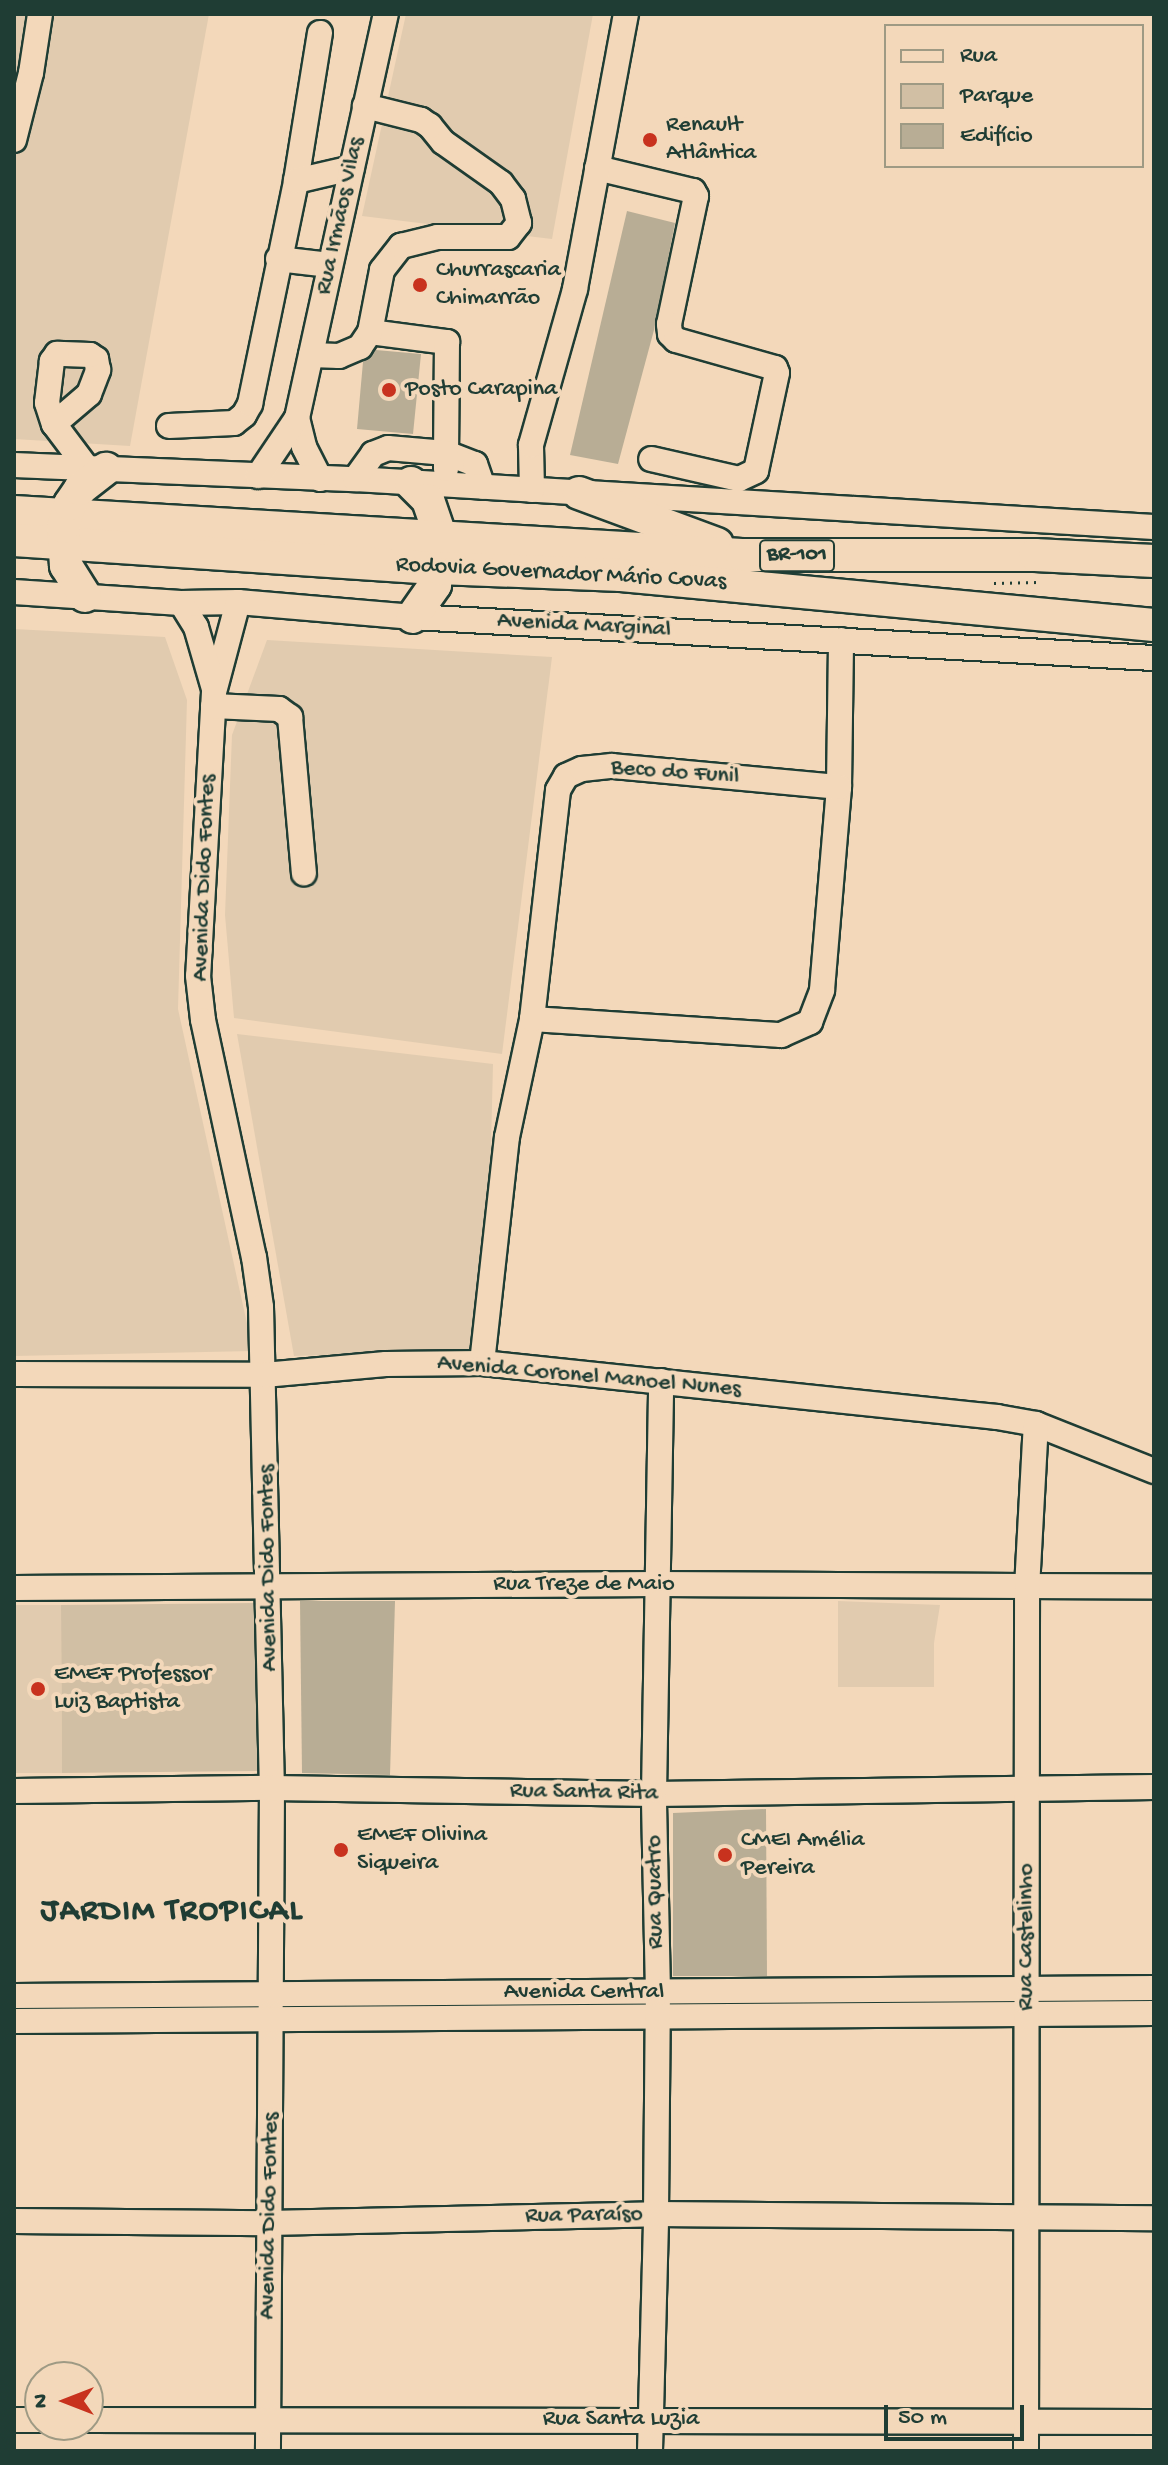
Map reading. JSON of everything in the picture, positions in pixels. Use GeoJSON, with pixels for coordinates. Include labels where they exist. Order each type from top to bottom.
{"type":"FeatureCollection","features":[{"type":"Feature","properties":{"kind":"main road"},"geometry":{"type":"LineString","coordinates":[[85,596],[66,566],[64,529],[80,489],[96,468]]}},
{"type":"Feature","properties":{"kind":"main road"},"geometry":{"type":"LineString","coordinates":[[411,483],[428,500],[439,553],[435,585],[413,617]]}},
{"type":"Feature","properties":{"kind":"main road"},"geometry":{"type":"LineString","coordinates":[[579,493],[742,555]]}},
{"type":"Feature","properties":{"kind":"main road","name":"Rodovia Governador Mário Covas"},"geometry":{"type":"LineString","coordinates":[[14,512],[64,529],[439,553],[621,575],[1154,625]]}},
{"type":"Feature","properties":{"kind":"main road","name":"Rodovia Governador Mário Covas"},"geometry":{"type":"LineString","coordinates":[[14,540],[64,529]]}},
{"type":"Feature","properties":{"kind":"main road","name":"Rodovia Governador Mário Covas"},"geometry":{"type":"LineString","coordinates":[[439,553],[1035,555],[1154,561]]}},
{"type":"Feature","properties":{"kind":"street"},"geometry":{"type":"LineString","coordinates":[[14,140],[31,73],[40,14]]}},
{"type":"Feature","properties":{"kind":"street","name":"Rua Irmãos Vilas"},"geometry":{"type":"LineString","coordinates":[[258,476],[297,418],[386,14]]}},
{"type":"Feature","properties":{"kind":"street"},"geometry":{"type":"LineString","coordinates":[[532,490],[531,445],[575,289],[626,14]]}},
{"type":"Feature","properties":{"kind":"street"},"geometry":{"type":"LineString","coordinates":[[169,426],[234,423],[244,415],[250,404],[296,181],[320,33]]}},
{"type":"Feature","properties":{"kind":"street"},"geometry":{"type":"LineString","coordinates":[[311,355],[339,356],[360,347],[370,332],[382,270],[401,246],[437,237],[508,237],[517,230],[519,215],[501,183],[443,142],[421,120],[365,106]]}},
{"type":"Feature","properties":{"kind":"street"},"geometry":{"type":"LineString","coordinates":[[296,181],[352,168]]}},
{"type":"Feature","properties":{"kind":"street"},"geometry":{"type":"LineString","coordinates":[[597,168],[693,191],[696,196],[669,324],[670,334],[676,340],[775,368],[777,373],[756,471],[739,479],[651,459]]}},
{"type":"Feature","properties":{"kind":"street"},"geometry":{"type":"LineString","coordinates":[[278,259],[330,265]]}},
{"type":"Feature","properties":{"kind":"street"},"geometry":{"type":"LineString","coordinates":[[370,332],[447,342],[445,485]]}},
{"type":"Feature","properties":{"kind":"street","name":"Rua Irmãos Vilas"},"geometry":{"type":"LineString","coordinates":[[297,418],[304,447],[320,479]]}},
{"type":"Feature","properties":{"kind":"street"},"geometry":{"type":"LineString","coordinates":[[54,424],[96,468]]}},
{"type":"Feature","properties":{"kind":"street"},"geometry":{"type":"LineString","coordinates":[[355,479],[373,454],[388,448],[446,453],[475,464],[483,487]]}},
{"type":"Feature","properties":{"kind":"street"},"geometry":{"type":"LineString","coordinates":[[14,465],[355,479],[1154,527]]}},
{"type":"Feature","properties":{"kind":"street","name":"Avenida Marginal"},"geometry":{"type":"LineString","coordinates":[[14,592],[181,603],[238,602],[413,617],[1154,658]]}},
{"type":"Feature","properties":{"kind":"street","name":"Avenida Dido Fontes"},"geometry":{"type":"LineString","coordinates":[[238,602],[214,699],[198,976],[203,1020],[254,1257],[261,1307],[270,1587],[272,1788],[273,2021],[268,2223],[268,2451]]}},
{"type":"Feature","properties":{"kind":"street","name":"Avenida Dido Fontes"},"geometry":{"type":"LineString","coordinates":[[181,603],[196,627],[214,699]]}},
{"type":"Feature","properties":{"kind":"street"},"geometry":{"type":"LineString","coordinates":[[532,1019],[781,1035],[810,1022],[822,990],[839,787],[841,640]]}},
{"type":"Feature","properties":{"kind":"street"},"geometry":{"type":"LineString","coordinates":[[214,699],[279,709],[290,717],[304,873]]}},
{"type":"Feature","properties":{"kind":"street","name":"Beco do Funil"},"geometry":{"type":"LineString","coordinates":[[482,1363],[507,1137],[532,1019],[558,790],[566,776],[582,769],[612,766],[839,787]]}},
{"type":"Feature","properties":{"kind":"street","name":"Avenida Coronel Manoel Nunes"},"geometry":{"type":"LineString","coordinates":[[14,1374],[264,1375],[386,1364],[482,1363],[997,1417],[1036,1424],[1154,1471]]}},
{"type":"Feature","properties":{"kind":"street","name":"Rua Quatro"},"geometry":{"type":"LineString","coordinates":[[650,2451],[656,2214],[658,2005],[654,1794],[661,1381]]}},
{"type":"Feature","properties":{"kind":"street","name":"Rua Castelinho"},"geometry":{"type":"LineString","coordinates":[[1026,2451],[1027,1588],[1036,1424]]}},
{"type":"Feature","properties":{"kind":"street","name":"Rua Treze de Maio"},"geometry":{"type":"LineString","coordinates":[[14,1588],[657,1584],[1154,1587]]}},
{"type":"Feature","properties":{"kind":"street","name":"Rua Santa Rita"},"geometry":{"type":"LineString","coordinates":[[14,1791],[272,1788],[654,1794],[1154,1787]]}},
{"type":"Feature","properties":{"kind":"street","name":"Avenida Central"},"geometry":{"type":"LineString","coordinates":[[14,2021],[273,2021],[1027,1987],[1154,1988]]}},
{"type":"Feature","properties":{"kind":"street","name":"Avenida Central"},"geometry":{"type":"LineString","coordinates":[[14,1996],[272,1995],[1027,2014],[1154,2013]]}},
{"type":"Feature","properties":{"kind":"street","name":"Rua Paraíso"},"geometry":{"type":"LineString","coordinates":[[14,2221],[268,2223],[656,2214],[1154,2218]]}},
{"type":"Feature","properties":{"kind":"street","name":"Rua Santa Luzia"},"geometry":{"type":"LineString","coordinates":[[104,2420],[1154,2422]]}},
{"type":"Feature","properties":{"kind":"path"},"geometry":{"type":"LineString","coordinates":[[986,583],[1047,582]]}},
{"type":"Feature","properties":{"kind":"shaded area"},"geometry":{"type":"Polygon","coordinates":[[[14,14],[209,14],[130,446],[14,439],[14,14]]]}},
{"type":"Feature","properties":{"kind":"shaded area"},"geometry":{"type":"Polygon","coordinates":[[[406,14],[593,14],[552,239],[362,216],[406,14]]]}},
{"type":"Feature","properties":{"kind":"shaded area"},"geometry":{"type":"Polygon","coordinates":[[[14,629],[165,637],[187,700],[178,1009],[253,1351],[14,1356],[14,629]]]}},
{"type":"Feature","properties":{"kind":"shaded area"},"geometry":{"type":"Polygon","coordinates":[[[267,640],[552,657],[502,1054],[234,1018],[225,915],[232,735],[267,640]]]}},
{"type":"Feature","properties":{"kind":"shaded area"},"geometry":{"type":"Polygon","coordinates":[[[237,1034],[493,1064],[486,1349],[294,1356],[237,1034]]]}},
{"type":"Feature","properties":{"kind":"shaded area"},"geometry":{"type":"Polygon","coordinates":[[[838,1601],[940,1605],[934,1643],[934,1687],[838,1687],[838,1601]]]}},
{"type":"Feature","properties":{"kind":"shaded area","name":"EMEF Professor Luiz Baptista"},"geometry":{"type":"Polygon","coordinates":[[[14,1605],[61,1605],[62,1773],[14,1773],[14,1605]]]}},
{"type":"Feature","properties":{"kind":"green space"},"geometry":{"type":"Polygon","coordinates":[[[257,1603],[258,1771],[62,1773],[61,1605],[257,1603]]]}},
{"type":"Feature","properties":{"kind":"building"},"geometry":{"type":"Polygon","coordinates":[[[627,211],[675,223],[654,330],[618,464],[570,455],[627,211]]]}},
{"type":"Feature","properties":{"kind":"building","name":"Posto Carapina"},"geometry":{"type":"Polygon","coordinates":[[[376,350],[421,354],[413,434],[357,429],[363,362],[376,350]]]}},
{"type":"Feature","properties":{"kind":"building"},"geometry":{"type":"Polygon","coordinates":[[[300,1601],[395,1601],[390,1775],[302,1773],[300,1601]]]}},
{"type":"Feature","properties":{"kind":"building"},"geometry":{"type":"Polygon","coordinates":[[[766,1809],[767,1976],[673,1976],[673,1813],[766,1809]]]}},
{"type":"Feature","properties":{"kind":"place","name":"Renault Atlântica"},"geometry":{"type":"Point","coordinates":[650,140]}},
{"type":"Feature","properties":{"kind":"place","name":"Churrascaria Chimarrão"},"geometry":{"type":"Point","coordinates":[420,285]}},
{"type":"Feature","properties":{"kind":"place","name":"Posto Carapina"},"geometry":{"type":"Point","coordinates":[389,390]}},
{"type":"Feature","properties":{"kind":"place","name":"EMEF Professor Luiz Baptista"},"geometry":{"type":"Point","coordinates":[38,1689]}},
{"type":"Feature","properties":{"kind":"place","name":"EMEF Olivina Siqueira"},"geometry":{"type":"Point","coordinates":[341,1850]}},
{"type":"Feature","properties":{"kind":"place","name":"CMEI Amélia Pereira"},"geometry":{"type":"Point","coordinates":[725,1855]}},
{"type":"Feature","properties":{"kind":"district","name":"JARDIM TROPICAL"},"geometry":{"type":"Point","coordinates":[172,1912]}}]}
